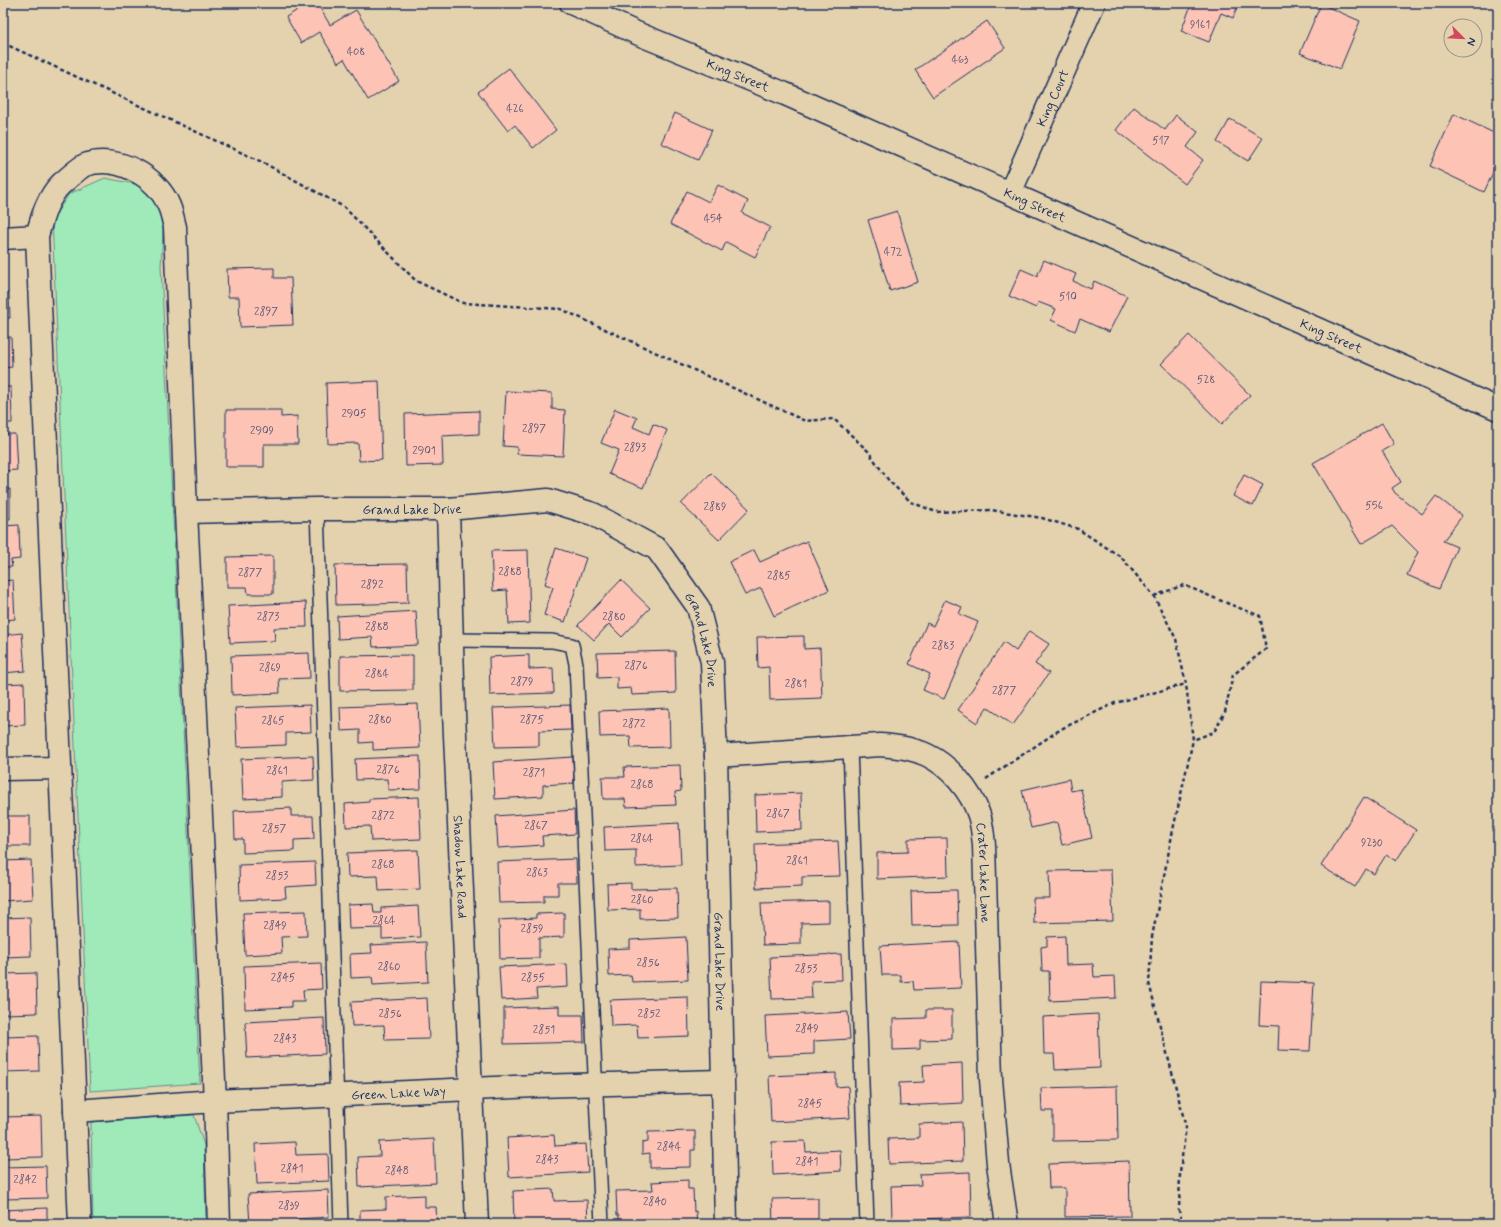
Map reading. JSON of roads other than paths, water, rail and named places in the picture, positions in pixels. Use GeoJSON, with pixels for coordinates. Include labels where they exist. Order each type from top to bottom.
{"type":"FeatureCollection","features":[{"type":"Feature","properties":{"kind":"street","name":"King Street"},"geometry":{"type":"LineString","coordinates":[[571,3],[641,35],[784,93],[1498,409]]}},
{"type":"Feature","properties":{"kind":"street","name":"King Court"},"geometry":{"type":"LineString","coordinates":[[1010,193],[1094,3]]}},
{"type":"Feature","properties":{"kind":"street"},"geometry":{"type":"LineString","coordinates":[[80,1224],[37,236],[46,206],[60,185],[84,165],[120,163],[144,176],[158,189],[169,206],[175,227],[186,512],[215,1101],[219,1224]]}},
{"type":"Feature","properties":{"kind":"street"},"geometry":{"type":"LineString","coordinates":[[3,238],[37,236]]}},
{"type":"Feature","properties":{"kind":"street","name":"Grand Lake Drive"},"geometry":{"type":"LineString","coordinates":[[186,512],[317,509],[448,509],[548,500],[593,514],[657,549],[698,607],[712,662],[716,756],[726,1224]]}},
{"type":"Feature","properties":{"kind":"street","name":"Shadow Lake Road"},"geometry":{"type":"LineString","coordinates":[[448,509],[476,1224]]}},
{"type":"Feature","properties":{"kind":"street","name":"Crater Lake Lane"},"geometry":{"type":"LineString","coordinates":[[716,756],[880,745],[903,747],[928,756],[947,769],[967,792],[979,815],[984,845],[991,1079],[998,1164],[1007,1224]]}},
{"type":"Feature","properties":{"kind":"street"},"geometry":{"type":"LineString","coordinates":[[3,769],[60,768]]}},
{"type":"Feature","properties":{"kind":"street","name":"Green Lake Way"},"geometry":{"type":"LineString","coordinates":[[75,1111],[215,1101],[337,1095],[536,1086],[722,1081]]}},
{"type":"Feature","properties":{"kind":"lane"},"geometry":{"type":"LineString","coordinates":[[317,509],[341,1224]]}},
{"type":"Feature","properties":{"kind":"lane"},"geometry":{"type":"LineString","coordinates":[[452,640],[552,641],[572,645],[576,664],[597,1085],[602,1224]]}},
{"type":"Feature","properties":{"kind":"lane"},"geometry":{"type":"LineString","coordinates":[[850,747],[867,1224]]}}]}
